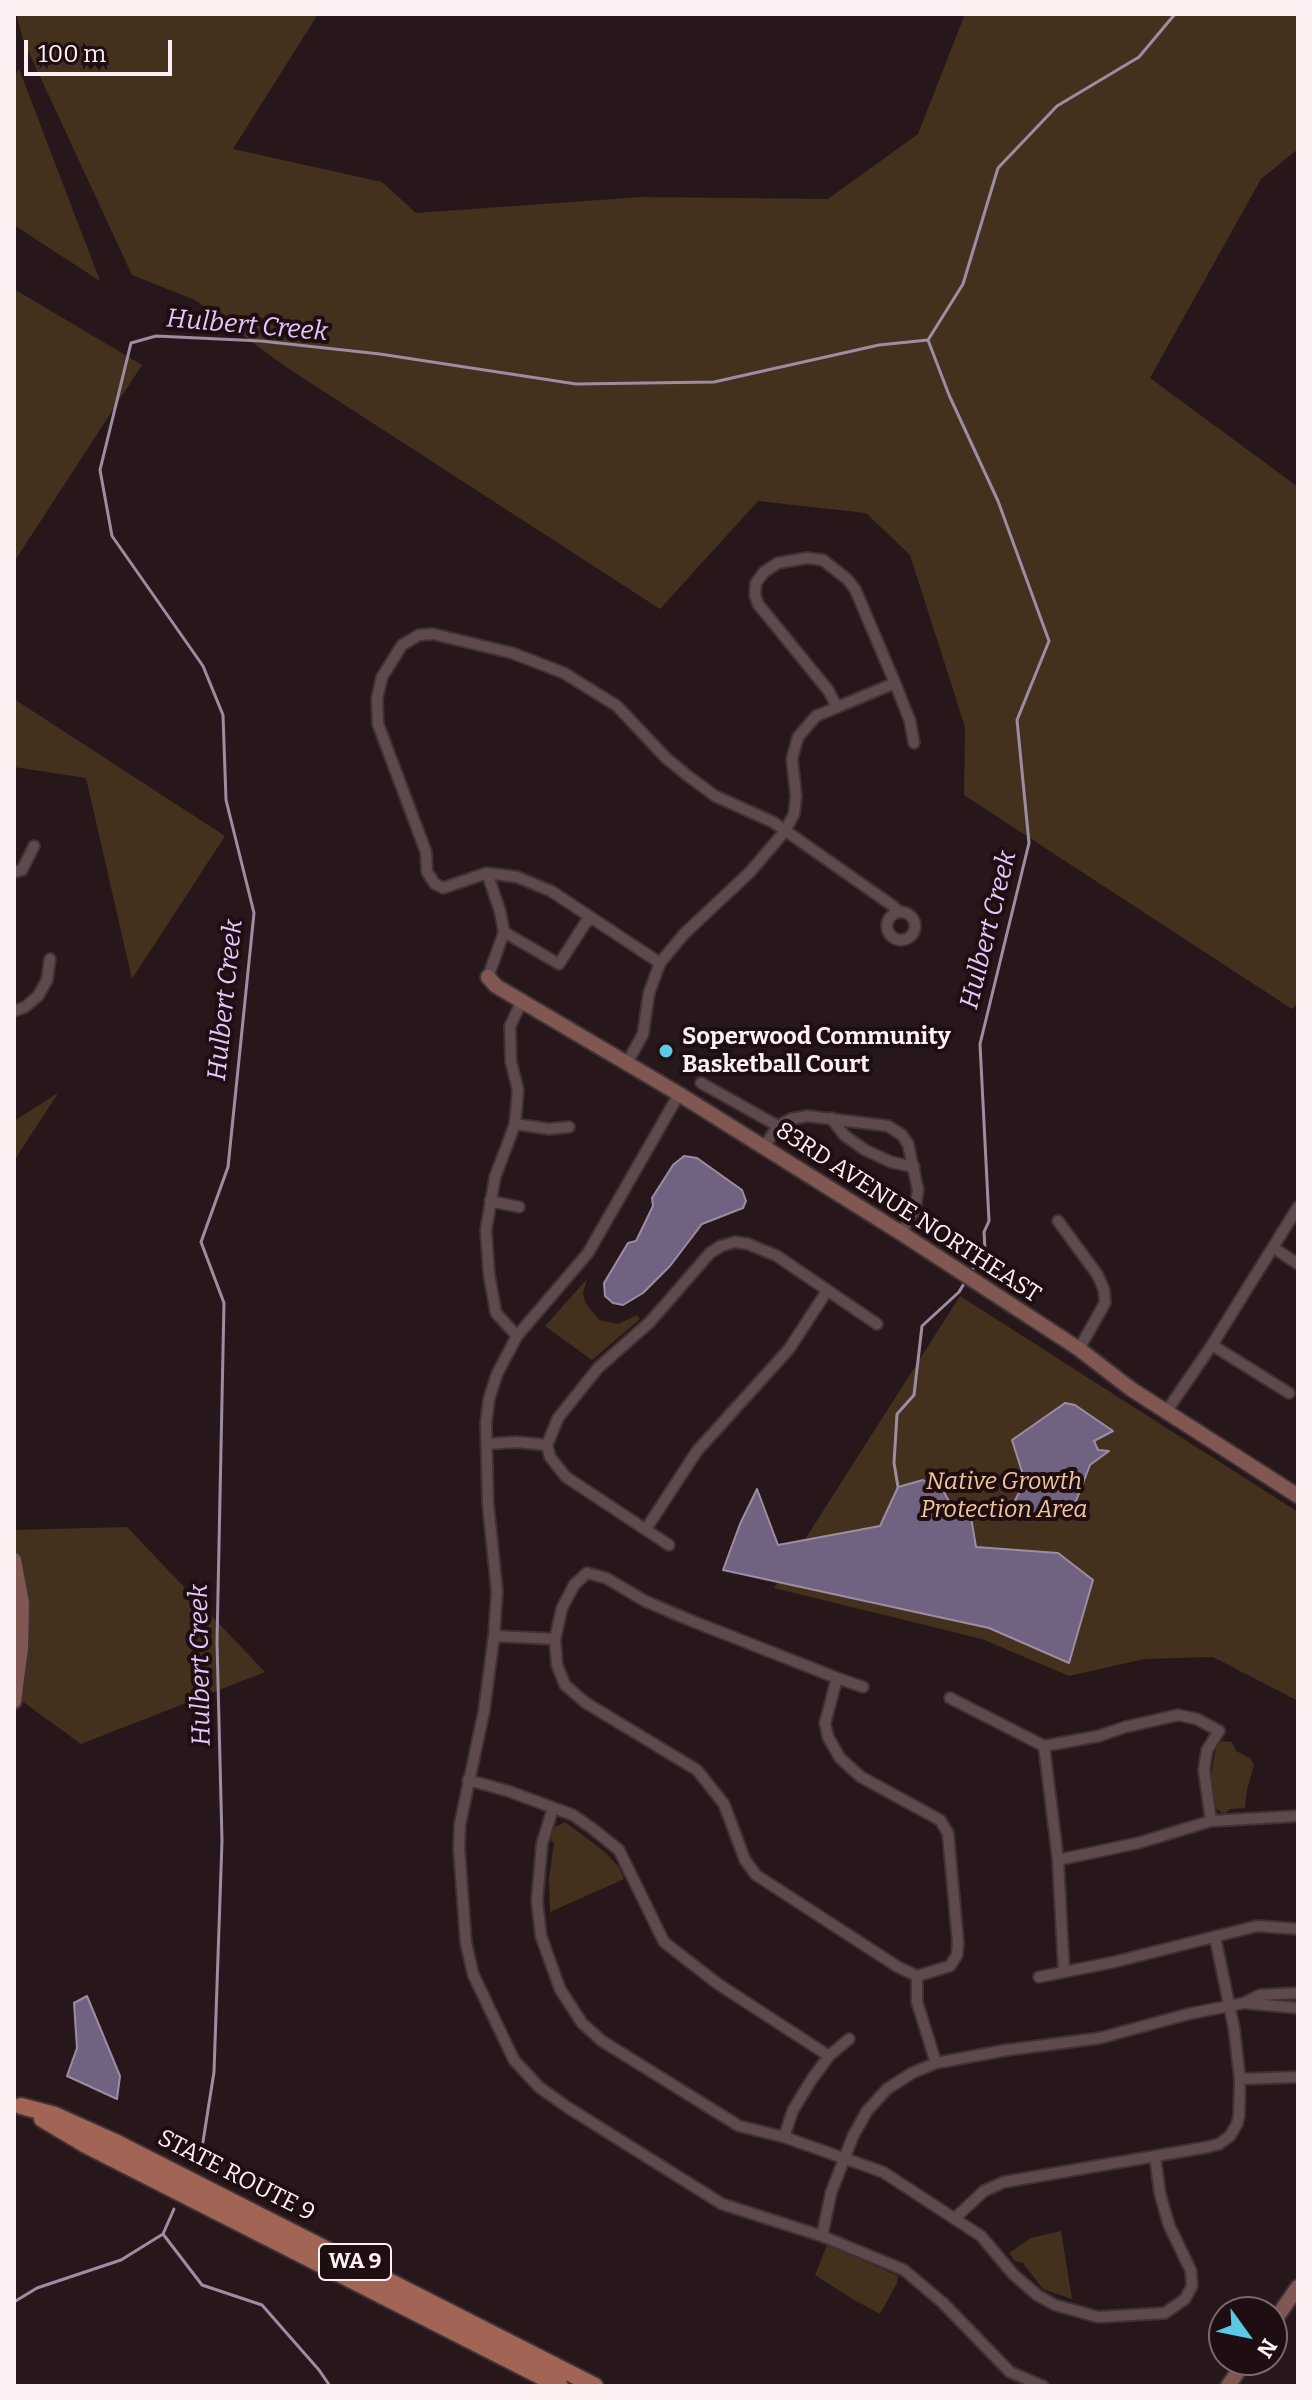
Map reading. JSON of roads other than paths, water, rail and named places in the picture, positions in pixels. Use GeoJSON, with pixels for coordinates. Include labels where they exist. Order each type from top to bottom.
{"type":"FeatureCollection","features":[{"type":"Feature","properties":{"kind":"main road","name":"STATE ROUTE 9"},"geometry":{"type":"LineString","coordinates":[[17,2104],[84,2144],[560,2386]]}},
{"type":"Feature","properties":{"kind":"main road","name":"STATE ROUTE 9"},"geometry":{"type":"LineString","coordinates":[[17,2104],[55,2115],[113,2141],[595,2386]]}},
{"type":"Feature","properties":{"kind":"street"},"geometry":{"type":"LineString","coordinates":[[837,707],[828,690],[758,604],[756,583],[764,572],[778,563],[807,558],[823,560],[855,589],[910,721],[914,743]]}},
{"type":"Feature","properties":{"kind":"street"},"geometry":{"type":"LineString","coordinates":[[660,963],[551,891],[517,877],[487,873],[443,888],[435,884],[427,872],[426,852],[378,724],[377,699],[382,677],[402,645],[419,635],[433,634],[512,653],[564,673],[617,706],[666,758],[715,796],[785,831],[899,912]]}},
{"type":"Feature","properties":{"kind":"street"},"geometry":{"type":"LineString","coordinates":[[627,1063],[643,1034],[660,963],[684,934],[750,872],[785,831],[794,814],[796,796],[792,759],[798,737],[816,716],[895,683]]}},
{"type":"Feature","properties":{"kind":"street"},"geometry":{"type":"LineString","coordinates":[[14,872],[22,870],[34,846]]}},
{"type":"Feature","properties":{"kind":"street"},"geometry":{"type":"LineString","coordinates":[[487,873],[504,932],[488,977]]}},
{"type":"Feature","properties":{"kind":"street"},"geometry":{"type":"LineString","coordinates":[[504,932],[559,964],[586,922],[593,919]]}},
{"type":"Feature","properties":{"kind":"street"},"geometry":{"type":"LineString","coordinates":[[14,1011],[25,1007],[38,996],[47,980],[50,959]]}},
{"type":"Feature","properties":{"kind":"street","name":"83RD AVENUE NORTHEAST"},"geometry":{"type":"LineString","coordinates":[[488,977],[496,986],[679,1094],[901,1233],[1079,1349],[1131,1389],[1298,1496]]}},
{"type":"Feature","properties":{"kind":"street"},"geometry":{"type":"LineString","coordinates":[[517,1336],[496,1313],[486,1230],[495,1177],[515,1124],[518,1090],[511,1062],[510,1026],[522,1001]]}},
{"type":"Feature","properties":{"kind":"street"},"geometry":{"type":"LineString","coordinates":[[701,1083],[778,1126]]}},
{"type":"Feature","properties":{"kind":"street"},"geometry":{"type":"LineString","coordinates":[[679,1094],[588,1253],[517,1336],[497,1374],[489,1399],[488,1504],[497,1591],[494,1636],[484,1711],[460,1824],[459,1848],[466,1943],[473,1974],[514,2060],[539,2087],[722,2204],[822,2236],[904,2270],[943,2303],[1010,2372],[1043,2386]]}},
{"type":"Feature","properties":{"kind":"street"},"geometry":{"type":"LineString","coordinates":[[764,1147],[778,1126],[807,1116],[888,1126],[902,1135],[908,1144],[918,1190],[915,1209],[901,1233]]}},
{"type":"Feature","properties":{"kind":"street"},"geometry":{"type":"LineString","coordinates":[[831,1118],[844,1135],[865,1150],[891,1162],[914,1167]]}},
{"type":"Feature","properties":{"kind":"street"},"geometry":{"type":"LineString","coordinates":[[515,1124],[549,1129],[569,1127]]}},
{"type":"Feature","properties":{"kind":"street"},"geometry":{"type":"LineString","coordinates":[[490,1201],[519,1207]]}},
{"type":"Feature","properties":{"kind":"street"},"geometry":{"type":"LineString","coordinates":[[1166,1412],[1212,1345],[1298,1207]]}},
{"type":"Feature","properties":{"kind":"street"},"geometry":{"type":"LineString","coordinates":[[1058,1221],[1097,1274],[1104,1290],[1105,1303],[1079,1349]]}},
{"type":"Feature","properties":{"kind":"street"},"geometry":{"type":"LineString","coordinates":[[669,1545],[566,1477],[550,1457],[547,1445],[558,1418],[598,1368],[650,1322],[710,1253],[735,1242],[777,1256],[877,1324]]}},
{"type":"Feature","properties":{"kind":"street"},"geometry":{"type":"LineString","coordinates":[[1274,1248],[1298,1264]]}},
{"type":"Feature","properties":{"kind":"street"},"geometry":{"type":"LineString","coordinates":[[646,1529],[697,1451],[789,1349],[827,1291]]}},
{"type":"Feature","properties":{"kind":"street"},"geometry":{"type":"LineString","coordinates":[[1212,1345],[1289,1393]]}},
{"type":"Feature","properties":{"kind":"street"},"geometry":{"type":"LineString","coordinates":[[487,1444],[516,1442],[547,1445]]}},
{"type":"Feature","properties":{"kind":"street"},"geometry":{"type":"LineString","coordinates":[[14,1560],[22,1603],[21,1648],[14,1701]]}},
{"type":"Feature","properties":{"kind":"street"},"geometry":{"type":"LineString","coordinates":[[837,1678],[825,1723],[828,1737],[840,1758],[861,1777],[940,1820],[948,1833],[957,1955],[950,1966],[917,1976],[898,1967],[756,1875],[745,1860],[724,1804],[711,1785],[697,1770],[586,1703],[565,1685],[557,1665],[555,1639],[562,1608],[574,1585],[587,1573],[606,1578],[645,1601],[687,1619],[863,1687]]}},
{"type":"Feature","properties":{"kind":"street"},"geometry":{"type":"LineString","coordinates":[[494,1636],[555,1639]]}},
{"type":"Feature","properties":{"kind":"street"},"geometry":{"type":"LineString","coordinates":[[950,1698],[1044,1746],[1099,1736],[1178,1715],[1197,1719],[1219,1731],[1207,1750],[1204,1770],[1207,1810],[1211,1821]]}},
{"type":"Feature","properties":{"kind":"street"},"geometry":{"type":"LineString","coordinates":[[1044,1746],[1058,1860],[1064,1972]]}},
{"type":"Feature","properties":{"kind":"street"},"geometry":{"type":"LineString","coordinates":[[468,1780],[573,1815],[619,1850],[664,1942],[718,1984],[829,2056]]}},
{"type":"Feature","properties":{"kind":"street"},"geometry":{"type":"LineString","coordinates":[[553,1808],[542,1844],[537,1901],[541,1936],[551,1967],[570,2006],[582,2023],[602,2041],[739,2126],[784,2137],[883,2172],[981,2236],[1029,2288],[1055,2305],[1098,2317],[1165,2313],[1185,2299],[1192,2286],[1191,2271],[1169,2225],[1160,2194],[1155,2156]]}},
{"type":"Feature","properties":{"kind":"street"},"geometry":{"type":"LineString","coordinates":[[1058,1860],[1127,1846],[1211,1821],[1298,1816]]}},
{"type":"Feature","properties":{"kind":"street"},"geometry":{"type":"LineString","coordinates":[[1039,1977],[1257,1926],[1298,1929]]}},
{"type":"Feature","properties":{"kind":"street"},"geometry":{"type":"LineString","coordinates":[[955,2218],[984,2191],[1004,2182],[1219,2144],[1230,2136],[1237,2124],[1240,2079],[1234,2028],[1215,1937]]}},
{"type":"Feature","properties":{"kind":"street"},"geometry":{"type":"LineString","coordinates":[[917,1976],[917,2002],[936,2063]]}},
{"type":"Feature","properties":{"kind":"street"},"geometry":{"type":"LineString","coordinates":[[1244,2003],[1260,1995],[1298,1993]]}},
{"type":"Feature","properties":{"kind":"street"},"geometry":{"type":"LineString","coordinates":[[822,2236],[831,2193],[844,2157],[867,2111],[887,2089],[912,2073],[936,2063],[1100,2038],[1188,2014],[1244,2003],[1298,2008]]}},
{"type":"Feature","properties":{"kind":"street"},"geometry":{"type":"LineString","coordinates":[[784,2137],[799,2099],[829,2056],[849,2039]]}},
{"type":"Feature","properties":{"kind":"street"},"geometry":{"type":"LineString","coordinates":[[1240,2079],[1298,2077]]}},
{"type":"Feature","properties":{"kind":"waterway","name":"Hulbert Creek"},"geometry":{"type":"LineString","coordinates":[[196,2161],[202,2148],[214,2072],[222,1841],[217,1642],[224,1303],[201,1242],[228,1167],[254,913],[226,800],[223,715],[203,666],[112,536],[100,470],[131,343],[156,336],[261,341],[380,354],[576,384],[714,382],[879,345],[928,340],[963,284],[998,168],[1057,106],[1139,57],[1175,14]]}},
{"type":"Feature","properties":{"kind":"waterway","name":"Hulbert Creek"},"geometry":{"type":"LineString","coordinates":[[928,340],[949,395],[998,501],[1049,641],[1017,720],[1029,843],[980,1044],[989,1221],[984,1232],[985,1249],[971,1272]]}},
{"type":"Feature","properties":{"kind":"waterway"},"geometry":{"type":"LineString","coordinates":[[898,1487],[894,1463],[897,1414],[914,1395],[922,1326],[959,1292],[965,1282]]}},
{"type":"Feature","properties":{"kind":"waterway"},"geometry":{"type":"LineString","coordinates":[[14,2302],[37,2288],[121,2260],[163,2234],[174,2209]]}},
{"type":"Feature","properties":{"kind":"waterway"},"geometry":{"type":"LineString","coordinates":[[163,2234],[202,2285],[262,2305],[330,2386]]}},
{"type":"Feature","properties":{"kind":"place","name":"Soperwood Community Basketball Court"},"geometry":{"type":"Point","coordinates":[666,1051]}},
{"type":"Feature","properties":{"kind":"park label","name":"Native Growth Protection Area"},"geometry":{"type":"Point","coordinates":[1004,1496]}}]}
